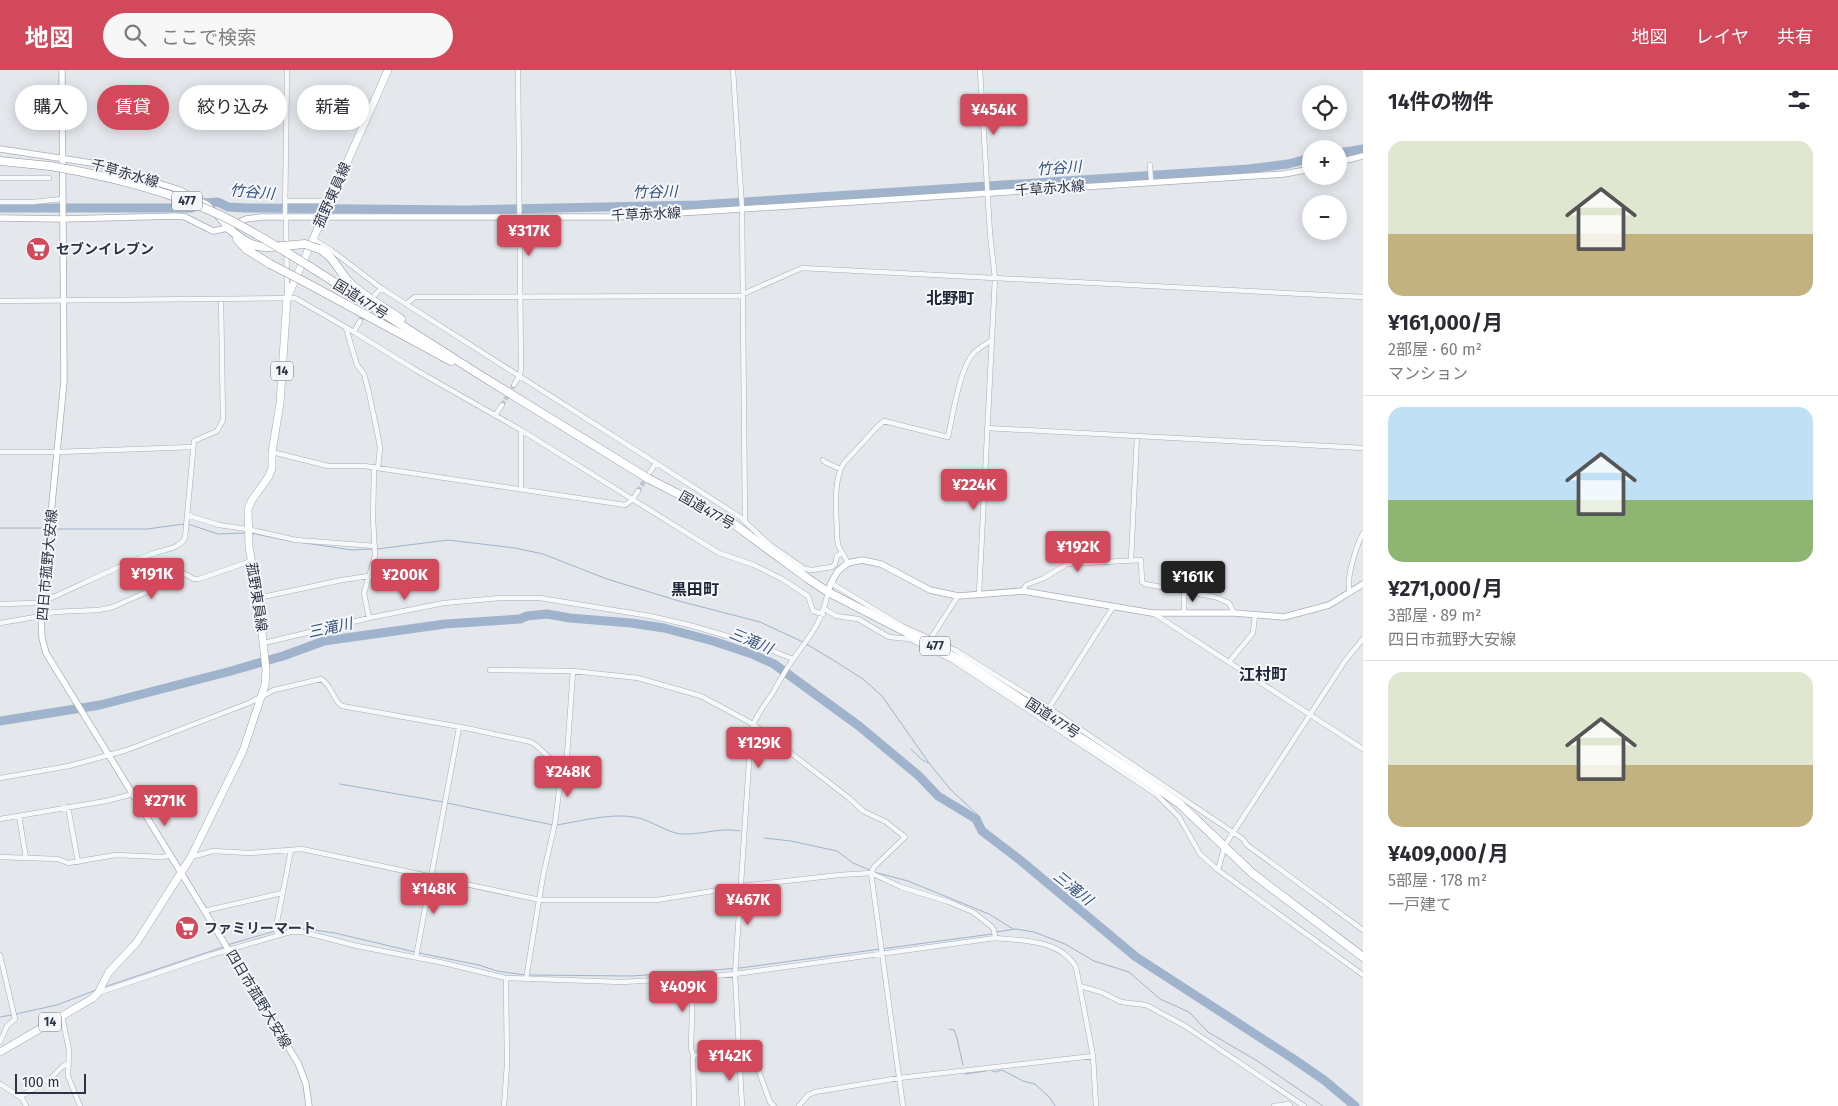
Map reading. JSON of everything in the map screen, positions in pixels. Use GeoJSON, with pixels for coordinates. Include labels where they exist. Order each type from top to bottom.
{"type":"FeatureCollection","features":[{"type":"Feature","properties":{"kind":"highway","name":"国道477号"},"geometry":{"type":"LineString","coordinates":[[0,162],[50,166],[115,178],[182,200],[222,216],[312,268],[480,375],[649,479],[727,519],[828,592],[964,662],[1047,711],[1180,804],[1252,873],[1363,959]]}},
{"type":"Feature","properties":{"kind":"highway"},"geometry":{"type":"LineString","coordinates":[[228,228],[244,241],[257,246],[270,248],[305,244],[328,254],[345,277],[359,291],[408,323],[480,375]]}},
{"type":"Feature","properties":{"kind":"highway"},"geometry":{"type":"LineString","coordinates":[[228,228],[246,249],[270,264],[434,353],[480,375]]}},
{"type":"Feature","properties":{"kind":"highway","name":"477"},"geometry":{"type":"LineString","coordinates":[[1314,921],[1363,953]]}},
{"type":"Feature","properties":{"kind":"main road","name":"四日市菰野大安線"},"geometry":{"type":"LineString","coordinates":[[62,70],[64,381],[41,616],[42,638],[46,653],[72,697],[298,1063],[306,1084],[309,1106]]}},
{"type":"Feature","properties":{"kind":"main road","name":"菰野東員線"},"geometry":{"type":"LineString","coordinates":[[0,1052],[93,998],[100,989],[108,972],[137,942],[191,857],[243,751],[266,685],[264,645],[251,561],[248,509],[272,468],[272,452],[280,403],[287,298],[388,70]]}},
{"type":"Feature","properties":{"kind":"main road","name":"千草赤水線"},"geometry":{"type":"LineString","coordinates":[[0,149],[98,164],[180,190],[208,205],[228,228],[240,221],[252,218],[285,215],[617,217],[1151,180],[1284,174],[1302,171]]}},
{"type":"Feature","properties":{"kind":"main road"},"geometry":{"type":"LineString","coordinates":[[1347,160],[1363,156]]}},
{"type":"Feature","properties":{"kind":"main road"},"geometry":{"type":"LineString","coordinates":[[0,218],[178,216],[188,218],[213,231],[228,228]]}},
{"type":"Feature","properties":{"kind":"main road"},"geometry":{"type":"LineString","coordinates":[[828,592],[838,572],[848,563],[862,560],[881,564],[930,590],[958,596],[1023,590],[1152,613],[1234,613],[1284,616],[1303,613],[1329,605],[1363,584]]}},
{"type":"Feature","properties":{"kind":"street"},"geometry":{"type":"LineString","coordinates":[[287,70],[285,203],[287,298]]}},
{"type":"Feature","properties":{"kind":"street"},"geometry":{"type":"LineString","coordinates":[[514,385],[519,376],[518,70]]}},
{"type":"Feature","properties":{"kind":"street"},"geometry":{"type":"LineString","coordinates":[[733,70],[742,208],[745,522]]}},
{"type":"Feature","properties":{"kind":"street"},"geometry":{"type":"LineString","coordinates":[[979,594],[994,278],[980,70]]}},
{"type":"Feature","properties":{"kind":"street"},"geometry":{"type":"LineString","coordinates":[[1150,166],[1151,180]]}},
{"type":"Feature","properties":{"kind":"street"},"geometry":{"type":"LineString","coordinates":[[0,178],[49,178]]}},
{"type":"Feature","properties":{"kind":"street"},"geometry":{"type":"LineString","coordinates":[[0,202],[33,202],[62,199]]}},
{"type":"Feature","properties":{"kind":"street"},"geometry":{"type":"LineString","coordinates":[[285,203],[329,203]]}},
{"type":"Feature","properties":{"kind":"street"},"geometry":{"type":"LineString","coordinates":[[313,239],[338,255],[381,288],[722,504],[769,544],[805,568],[820,570],[832,567],[837,556],[842,553]]}},
{"type":"Feature","properties":{"kind":"street"},"geometry":{"type":"LineString","coordinates":[[406,304],[415,297],[743,295],[802,268],[1363,297]]}},
{"type":"Feature","properties":{"kind":"street"},"geometry":{"type":"LineString","coordinates":[[375,295],[381,288]]}},
{"type":"Feature","properties":{"kind":"street"},"geometry":{"type":"LineString","coordinates":[[0,300],[295,298],[414,369],[496,414],[719,553],[782,579],[808,596],[813,611],[858,619],[889,637],[910,639],[952,660],[1156,794],[1179,817],[1200,854],[1218,870],[1363,975]]}},
{"type":"Feature","properties":{"kind":"street"},"geometry":{"type":"LineString","coordinates":[[49,599],[127,564],[180,545],[185,538],[194,441],[217,431],[223,420],[221,299]]}},
{"type":"Feature","properties":{"kind":"street"},"geometry":{"type":"LineString","coordinates":[[354,332],[360,321]]}},
{"type":"Feature","properties":{"kind":"street"},"geometry":{"type":"LineString","coordinates":[[346,328],[357,365],[364,374],[380,448],[372,502],[375,552],[364,593],[369,618]]}},
{"type":"Feature","properties":{"kind":"street"},"geometry":{"type":"LineString","coordinates":[[848,563],[838,545],[837,536],[838,480],[840,469],[884,421],[948,437],[954,405],[969,358],[975,351],[992,340]]}},
{"type":"Feature","properties":{"kind":"street"},"geometry":{"type":"LineString","coordinates":[[496,414],[502,405]]}},
{"type":"Feature","properties":{"kind":"street"},"geometry":{"type":"LineString","coordinates":[[987,428],[1363,448]]}},
{"type":"Feature","properties":{"kind":"street"},"geometry":{"type":"LineString","coordinates":[[521,430],[521,490]]}},
{"type":"Feature","properties":{"kind":"street"},"geometry":{"type":"LineString","coordinates":[[1131,560],[1136,436]]}},
{"type":"Feature","properties":{"kind":"street"},"geometry":{"type":"LineString","coordinates":[[0,452],[193,447]]}},
{"type":"Feature","properties":{"kind":"street"},"geometry":{"type":"LineString","coordinates":[[272,452],[328,466],[364,466],[625,505],[633,499],[638,491]]}},
{"type":"Feature","properties":{"kind":"street"},"geometry":{"type":"LineString","coordinates":[[824,460],[840,469]]}},
{"type":"Feature","properties":{"kind":"street"},"geometry":{"type":"LineString","coordinates":[[650,472],[656,462]]}},
{"type":"Feature","properties":{"kind":"street"},"geometry":{"type":"LineString","coordinates":[[187,515],[219,525],[304,542],[375,546]]}},
{"type":"Feature","properties":{"kind":"street"},"geometry":{"type":"LineString","coordinates":[[1350,593],[1351,567],[1363,533]]}},
{"type":"Feature","properties":{"kind":"street"},"geometry":{"type":"LineString","coordinates":[[1023,590],[1026,585],[1044,578],[1067,564],[1141,560],[1142,582],[1145,584],[1215,597],[1229,603],[1234,613]]}},
{"type":"Feature","properties":{"kind":"street"},"geometry":{"type":"LineString","coordinates":[[0,623],[53,612],[99,610],[113,607],[183,573],[194,579],[199,579],[251,561]]}},
{"type":"Feature","properties":{"kind":"street"},"geometry":{"type":"LineString","coordinates":[[258,598],[369,576]]}},
{"type":"Feature","properties":{"kind":"street"},"geometry":{"type":"LineString","coordinates":[[831,583],[902,626],[955,650],[1243,839],[1247,845],[1363,930]]}},
{"type":"Feature","properties":{"kind":"street"},"geometry":{"type":"LineString","coordinates":[[742,1106],[735,973],[753,724],[793,660],[809,640],[824,612],[828,592]]}},
{"type":"Feature","properties":{"kind":"street"},"geometry":{"type":"LineString","coordinates":[[1184,592],[1184,613]]}},
{"type":"Feature","properties":{"kind":"street"},"geometry":{"type":"LineString","coordinates":[[931,638],[958,596]]}},
{"type":"Feature","properties":{"kind":"street"},"geometry":{"type":"LineString","coordinates":[[264,645],[369,618],[452,602],[500,598],[540,598],[632,613],[689,625],[758,645],[793,660]]}},
{"type":"Feature","properties":{"kind":"street"},"geometry":{"type":"LineString","coordinates":[[0,604],[38,604]]}},
{"type":"Feature","properties":{"kind":"street"},"geometry":{"type":"LineString","coordinates":[[1047,711],[1113,607]]}},
{"type":"Feature","properties":{"kind":"street"},"geometry":{"type":"LineString","coordinates":[[1152,613],[1363,749]]}},
{"type":"Feature","properties":{"kind":"street"},"geometry":{"type":"LineString","coordinates":[[1228,662],[1253,633],[1255,615]]}},
{"type":"Feature","properties":{"kind":"street"},"geometry":{"type":"LineString","coordinates":[[1218,870],[1225,846],[1350,654],[1363,639]]}},
{"type":"Feature","properties":{"kind":"street"},"geometry":{"type":"LineString","coordinates":[[490,670],[573,671],[638,678],[701,696],[753,724],[849,798],[863,811],[886,822],[905,837],[872,871]]}},
{"type":"Feature","properties":{"kind":"street"},"geometry":{"type":"LineString","coordinates":[[526,978],[568,745],[573,671]]}},
{"type":"Feature","properties":{"kind":"street"},"geometry":{"type":"LineString","coordinates":[[0,778],[69,766],[140,746],[166,733],[260,698],[274,690],[321,679],[328,684],[335,700],[342,706],[531,742],[563,771]]}},
{"type":"Feature","properties":{"kind":"street"},"geometry":{"type":"LineString","coordinates":[[416,956],[459,728]]}},
{"type":"Feature","properties":{"kind":"street"},"geometry":{"type":"LineString","coordinates":[[0,819],[106,801],[133,794]]}},
{"type":"Feature","properties":{"kind":"street"},"geometry":{"type":"LineString","coordinates":[[68,807],[78,862]]}},
{"type":"Feature","properties":{"kind":"street"},"geometry":{"type":"LineString","coordinates":[[18,816],[26,858]]}},
{"type":"Feature","properties":{"kind":"street"},"geometry":{"type":"LineString","coordinates":[[277,934],[276,927],[291,850]]}},
{"type":"Feature","properties":{"kind":"street"},"geometry":{"type":"LineString","coordinates":[[191,857],[213,851],[250,853],[291,850],[312,851],[540,900],[657,900],[741,886],[872,871],[901,887],[949,902],[973,912],[992,926],[996,937]]}},
{"type":"Feature","properties":{"kind":"street"},"geometry":{"type":"LineString","coordinates":[[0,857],[58,859],[68,863],[116,855],[163,857],[170,855]]}},
{"type":"Feature","properties":{"kind":"street"},"geometry":{"type":"LineString","coordinates":[[872,871],[903,1106]]}},
{"type":"Feature","properties":{"kind":"street"},"geometry":{"type":"LineString","coordinates":[[204,911],[282,893]]}},
{"type":"Feature","properties":{"kind":"street"},"geometry":{"type":"LineString","coordinates":[[100,989],[227,947],[290,932],[303,932],[357,946],[416,956],[506,978],[622,982],[694,978],[996,937],[1032,941],[1067,954],[1076,967],[1093,1056],[1096,1106]]}},
{"type":"Feature","properties":{"kind":"street"},"geometry":{"type":"LineString","coordinates":[[0,955],[14,1017],[7,1026],[0,1042]]}},
{"type":"Feature","properties":{"kind":"street"},"geometry":{"type":"LineString","coordinates":[[504,1106],[507,1064],[506,978]]}},
{"type":"Feature","properties":{"kind":"street"},"geometry":{"type":"LineString","coordinates":[[694,978],[691,1048],[693,1055],[694,1106]]}},
{"type":"Feature","properties":{"kind":"street"},"geometry":{"type":"LineString","coordinates":[[1080,986],[1101,992],[1121,1002],[1146,1005],[1196,1033],[1304,1106]]}},
{"type":"Feature","properties":{"kind":"street"},"geometry":{"type":"LineString","coordinates":[[62,1015],[69,1050],[68,1076],[80,1106]]}},
{"type":"Feature","properties":{"kind":"street"},"geometry":{"type":"LineString","coordinates":[[693,1055],[738,1056],[756,1065],[766,1094],[774,1106]]}},
{"type":"Feature","properties":{"kind":"street"},"geometry":{"type":"LineString","coordinates":[[799,1106],[808,1095],[815,1092],[899,1078],[1093,1056]]}},
{"type":"Feature","properties":{"kind":"street"},"geometry":{"type":"LineString","coordinates":[[20,1097],[52,1077],[63,1066],[69,1064]]}},
{"type":"Feature","properties":{"kind":"street"},"geometry":{"type":"LineString","coordinates":[[0,1084],[24,1100],[26,1106]]}},
{"type":"Feature","properties":{"kind":"street"},"geometry":{"type":"LineString","coordinates":[[1274,1106],[1289,1104],[1290,1106]]}},
{"type":"Feature","properties":{"kind":"waterway","name":"竹谷川"},"geometry":{"type":"LineString","coordinates":[[1347,152],[1363,149]]}},
{"type":"Feature","properties":{"kind":"waterway","name":"竹谷川"},"geometry":{"type":"LineString","coordinates":[[0,208],[192,208],[203,203],[218,202],[228,207],[246,208],[466,210],[698,205],[1249,169],[1302,160]]}},
{"type":"Feature","properties":{"kind":"waterway"},"geometry":{"type":"LineString","coordinates":[[55,529],[147,529],[184,524]]}},
{"type":"Feature","properties":{"kind":"waterway"},"geometry":{"type":"LineString","coordinates":[[188,524],[218,534],[245,533]]}},
{"type":"Feature","properties":{"kind":"waterway"},"geometry":{"type":"LineString","coordinates":[[0,528],[44,528]]}},
{"type":"Feature","properties":{"kind":"waterway"},"geometry":{"type":"LineString","coordinates":[[251,533],[294,542]]}},
{"type":"Feature","properties":{"kind":"waterway"},"geometry":{"type":"LineString","coordinates":[[377,549],[448,540],[515,548],[543,554],[607,579],[679,601],[760,622],[803,642],[863,679],[882,696],[929,763],[951,790],[980,817],[982,831]]}},
{"type":"Feature","properties":{"kind":"waterway"},"geometry":{"type":"LineString","coordinates":[[298,542],[352,550],[373,549]]}},
{"type":"Feature","properties":{"kind":"waterway","name":"三滝川"},"geometry":{"type":"LineString","coordinates":[[0,721],[100,705],[231,671],[283,656],[324,641],[445,624],[520,619],[527,616],[547,614],[664,628],[713,641],[752,654],[774,664],[859,726],[919,776],[938,796],[976,819],[982,831],[1020,860],[1136,957],[1292,1058],[1324,1080],[1355,1106]]}},
{"type":"Feature","properties":{"kind":"waterway"},"geometry":{"type":"LineString","coordinates":[[911,749],[928,763]]}},
{"type":"Feature","properties":{"kind":"waterway"},"geometry":{"type":"LineString","coordinates":[[340,784],[443,802]]}},
{"type":"Feature","properties":{"kind":"waterway"},"geometry":{"type":"LineString","coordinates":[[447,803],[553,825]]}},
{"type":"Feature","properties":{"kind":"waterway"},"geometry":{"type":"LineString","coordinates":[[557,825],[598,818],[629,816],[644,820],[671,832],[682,834],[725,830],[740,831]]}},
{"type":"Feature","properties":{"kind":"waterway"},"geometry":{"type":"LineString","coordinates":[[764,838],[791,841],[837,851],[853,863],[870,870]]}},
{"type":"Feature","properties":{"kind":"waterway"},"geometry":{"type":"LineString","coordinates":[[874,872],[908,881],[989,914],[1013,929]]}},
{"type":"Feature","properties":{"kind":"waterway"},"geometry":{"type":"LineString","coordinates":[[227,945],[282,929],[307,929],[335,933],[415,952]]}},
{"type":"Feature","properties":{"kind":"waterway"},"geometry":{"type":"LineString","coordinates":[[996,932],[1016,929],[1034,932],[1065,944],[1094,961],[1129,972],[1160,999],[1189,1012],[1208,1032],[1259,1062],[1323,1106]]}},
{"type":"Feature","properties":{"kind":"waterway"},"geometry":{"type":"LineString","coordinates":[[529,975],[632,976],[740,968],[992,934]]}},
{"type":"Feature","properties":{"kind":"waterway"},"geometry":{"type":"LineString","coordinates":[[104,987],[223,947]]}},
{"type":"Feature","properties":{"kind":"waterway"},"geometry":{"type":"LineString","coordinates":[[419,953],[479,965],[497,971],[525,975]]}},
{"type":"Feature","properties":{"kind":"waterway"},"geometry":{"type":"LineString","coordinates":[[16,1014],[57,1005],[96,990]]}},
{"type":"Feature","properties":{"kind":"waterway"},"geometry":{"type":"LineString","coordinates":[[0,1017],[12,1015]]}},
{"type":"Feature","properties":{"kind":"waterway"},"geometry":{"type":"LineString","coordinates":[[949,1029],[954,1030],[963,1065]]}},
{"type":"Feature","properties":{"kind":"waterway"},"geometry":{"type":"LineString","coordinates":[[992,1071],[1002,1070],[1023,1081],[1035,1084],[1050,1098],[1055,1106]]}},
{"type":"Feature","properties":{"kind":"waterway"},"geometry":{"type":"LineString","coordinates":[[965,1074],[986,1071]]}},
{"type":"Feature","properties":{"kind":"tunnel"},"geometry":{"type":"LineString","coordinates":[[360,321],[371,303]]}},
{"type":"Feature","properties":{"kind":"tunnel"},"geometry":{"type":"LineString","coordinates":[[502,405],[514,385]]}},
{"type":"Feature","properties":{"kind":"tunnel"},"geometry":{"type":"LineString","coordinates":[[638,491],[650,472]]}},
{"type":"Feature","properties":{"kind":"place","name":"セブンイレブン"},"geometry":{"type":"Point","coordinates":[38,249]}},
{"type":"Feature","properties":{"kind":"place","name":"ファミリーマート"},"geometry":{"type":"Point","coordinates":[187,928]}},
{"type":"Feature","properties":{"kind":"district","name":"北野町"},"geometry":{"type":"Point","coordinates":[950,298]}},
{"type":"Feature","properties":{"kind":"district","name":"黒田町"},"geometry":{"type":"Point","coordinates":[695,589]}},
{"type":"Feature","properties":{"kind":"district","name":"江村町"},"geometry":{"type":"Point","coordinates":[1263,674]}}]}
